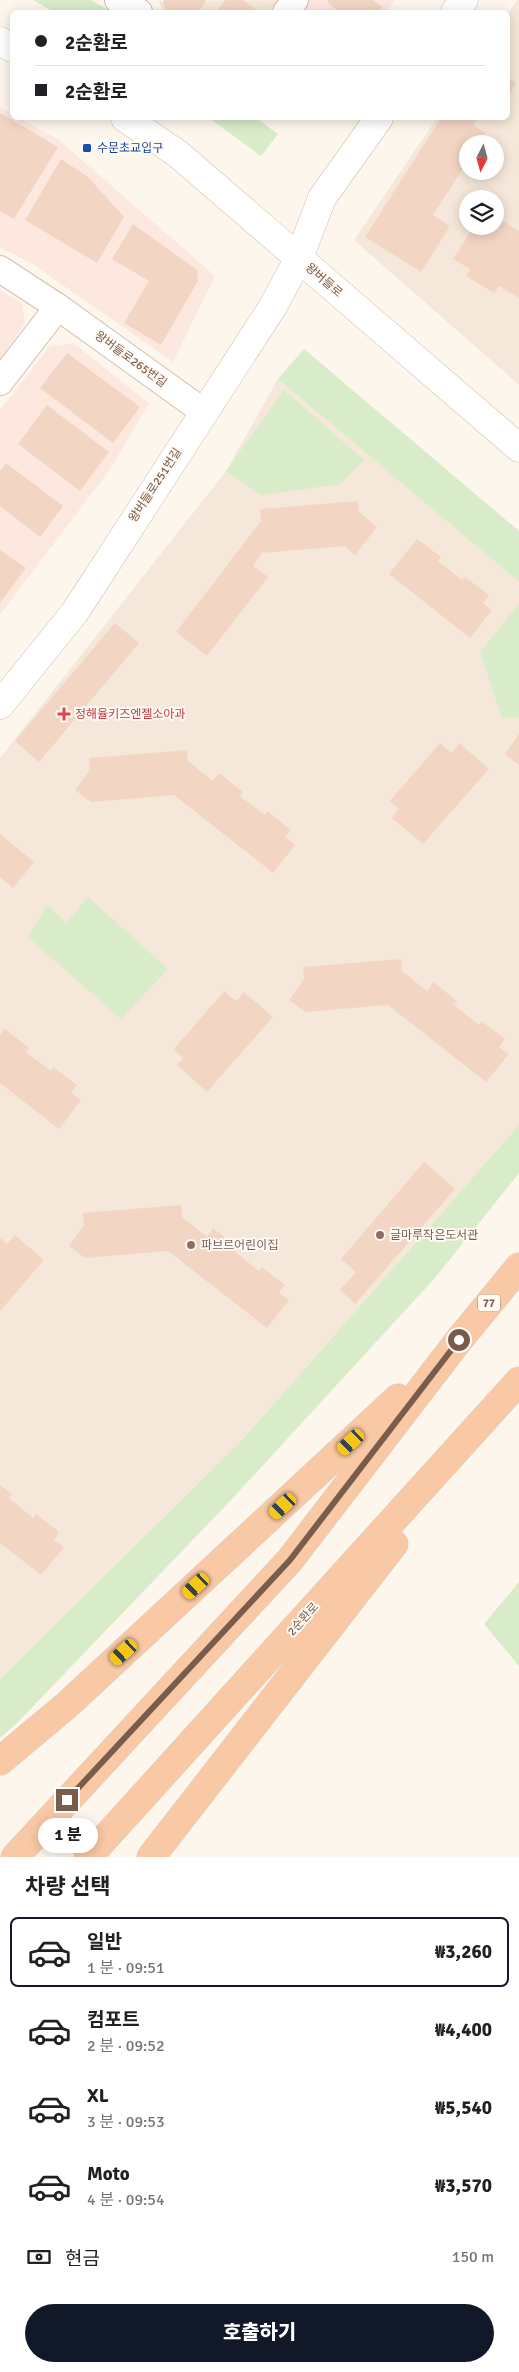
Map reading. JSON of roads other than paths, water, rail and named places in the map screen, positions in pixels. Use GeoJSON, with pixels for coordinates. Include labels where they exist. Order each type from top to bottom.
{"type":"FeatureCollection","features":[{"type":"Feature","properties":{"kind":"highway","name":"77"},"geometry":{"type":"LineString","coordinates":[[459,1340],[519,1267]]}},
{"type":"Feature","properties":{"kind":"highway"},"geometry":{"type":"LineString","coordinates":[[0,1761],[117,1658],[459,1340]]}},
{"type":"Feature","properties":{"kind":"highway"},"geometry":{"type":"LineString","coordinates":[[15,1857],[290,1560],[459,1340]]}},
{"type":"Feature","properties":{"kind":"highway"},"geometry":{"type":"LineString","coordinates":[[151,1857],[519,1381]]}},
{"type":"Feature","properties":{"kind":"highway","name":"2순환로"},"geometry":{"type":"LineString","coordinates":[[88,1857],[519,1381]]}},
{"type":"Feature","properties":{"kind":"street"},"geometry":{"type":"LineString","coordinates":[[118,0],[136,10]]}},
{"type":"Feature","properties":{"kind":"street","name":"왕버들로"},"geometry":{"type":"LineString","coordinates":[[127,120],[178,154],[519,448]]}},
{"type":"Feature","properties":{"kind":"street","name":"왕버들로251번길"},"geometry":{"type":"LineString","coordinates":[[0,705],[75,612],[272,308],[299,258],[322,198],[379,120]]}},
{"type":"Feature","properties":{"kind":"street","name":"왕버들로265번길"},"geometry":{"type":"LineString","coordinates":[[0,269],[58,306],[204,412]]}},
{"type":"Feature","properties":{"kind":"street"},"geometry":{"type":"LineString","coordinates":[[0,382],[58,306]]}},
{"type":"Feature","properties":{"kind":"place","name":"수문초교입구"},"geometry":{"type":"Point","coordinates":[87,148]}},
{"type":"Feature","properties":{"kind":"place","name":"정해율키즈엔젤소아과"},"geometry":{"type":"Point","coordinates":[64,714]}},
{"type":"Feature","properties":{"kind":"place","name":"글마루작은도서관"},"geometry":{"type":"Point","coordinates":[380,1235]}},
{"type":"Feature","properties":{"kind":"place","name":"파브르어린이집"},"geometry":{"type":"Point","coordinates":[191,1245]}}]}
